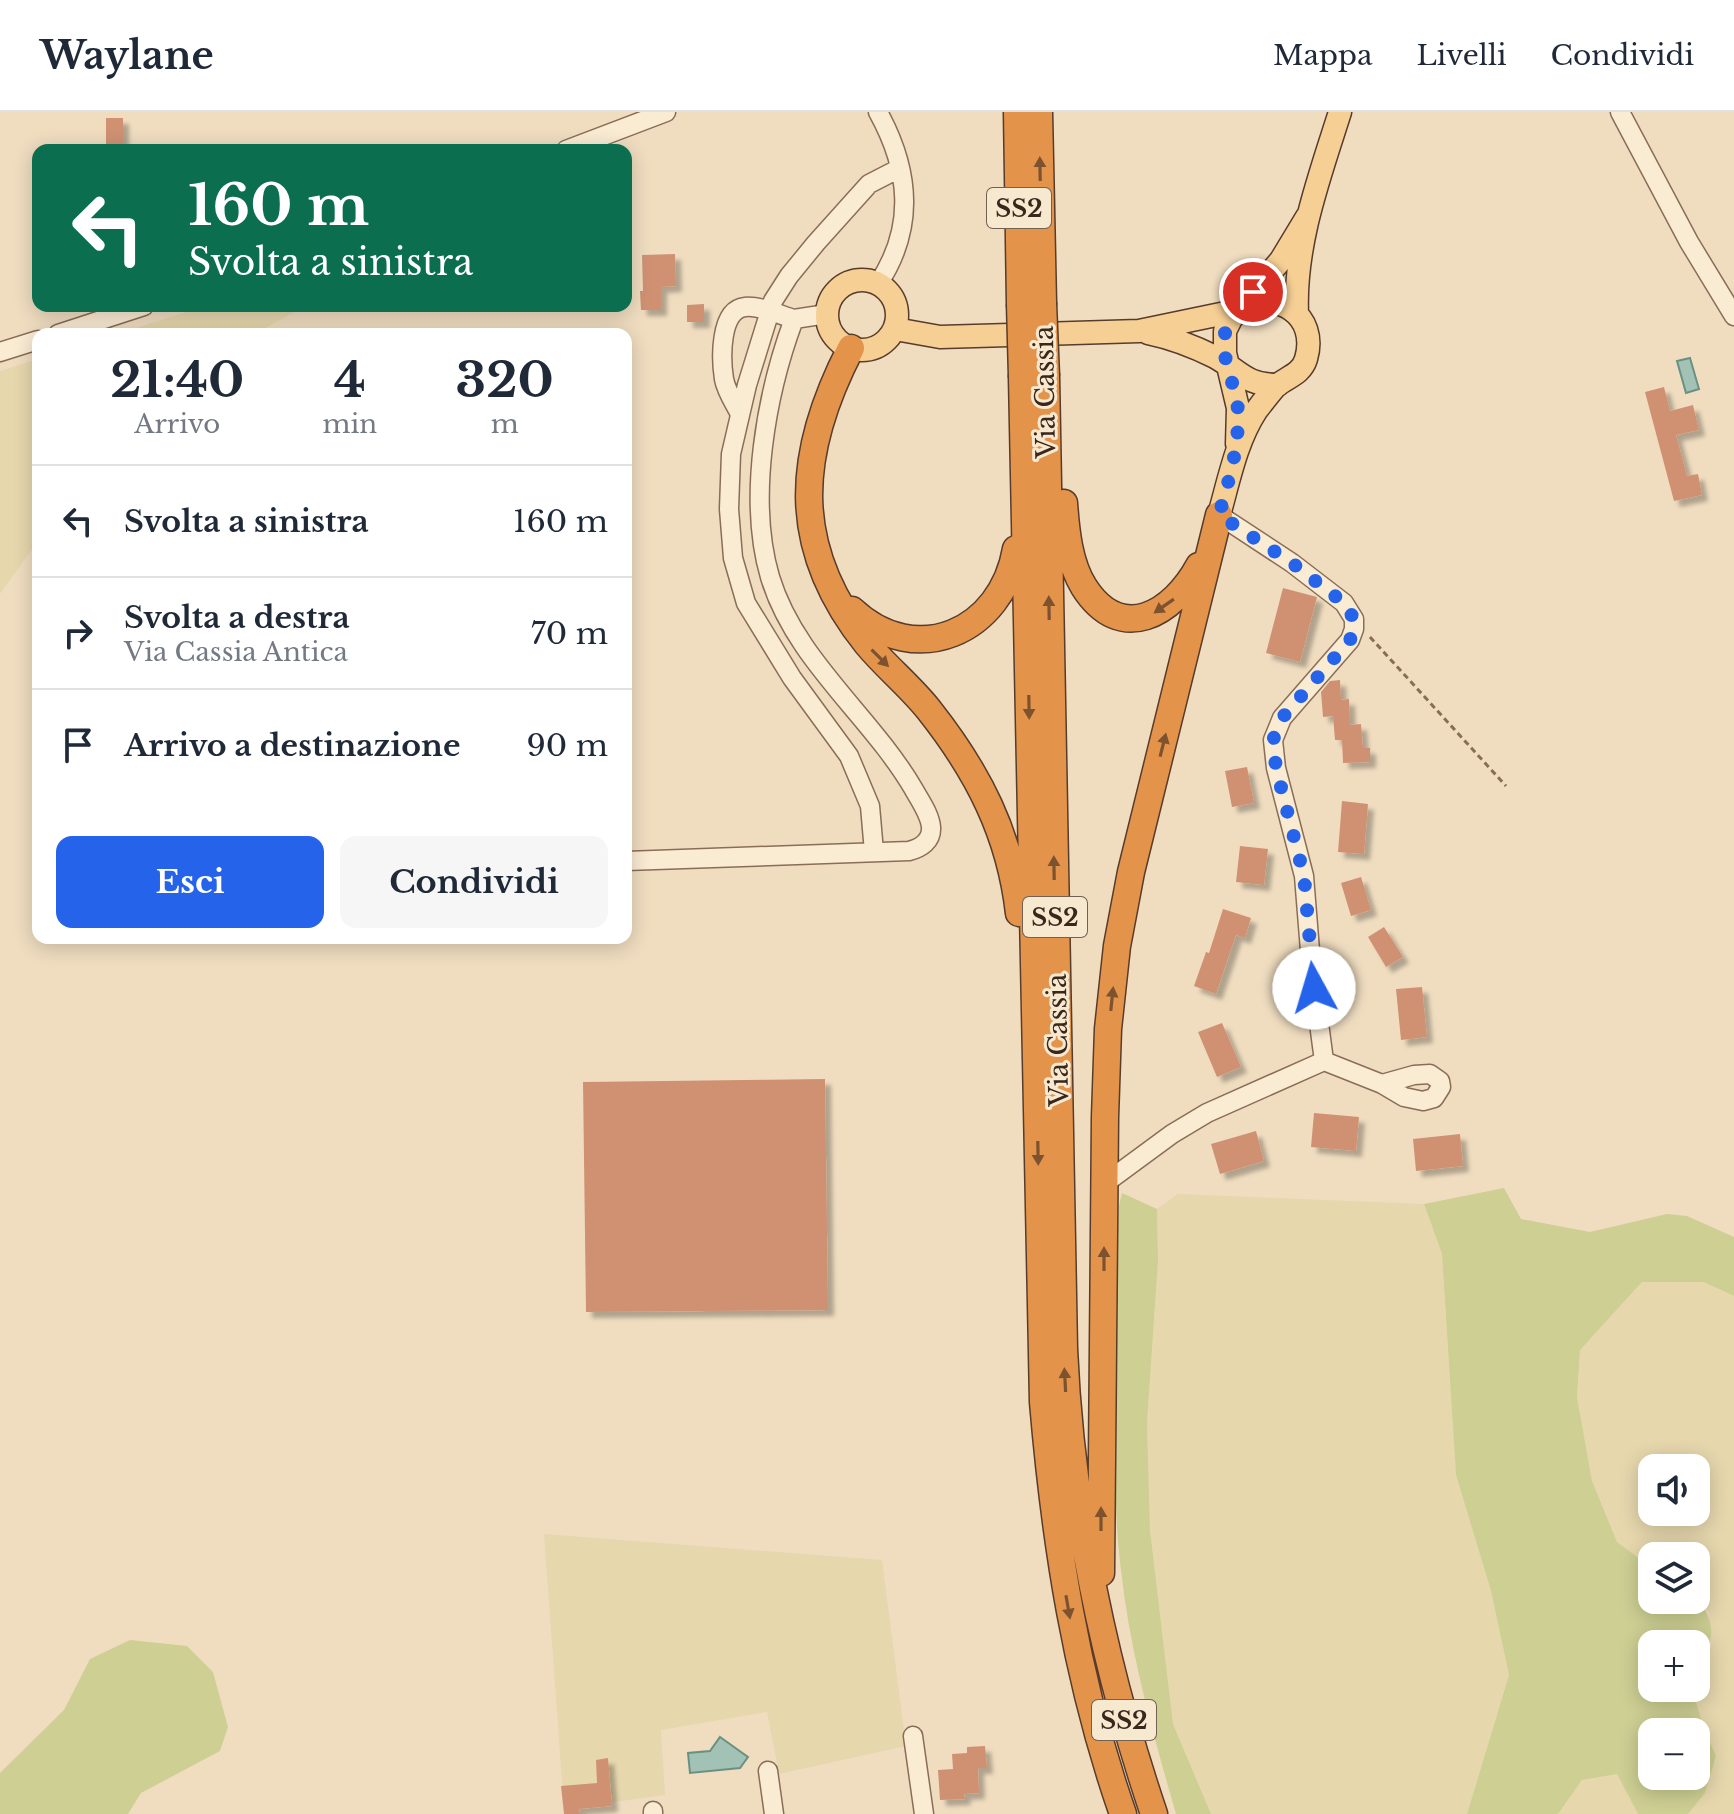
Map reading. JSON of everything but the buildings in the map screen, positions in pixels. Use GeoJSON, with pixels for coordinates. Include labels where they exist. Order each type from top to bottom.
{"type":"FeatureCollection","features":[{"type":"Feature","properties":{"kind":"highway","name":"Via Cassia"},"geometry":{"type":"LineString","coordinates":[[1017,112],[1032,303],[1064,1349],[1074,1485],[1101,1625],[1129,1738],[1154,1814]]}},
{"type":"Feature","properties":{"kind":"highway","name":"Via Cassia"},"geometry":{"type":"LineString","coordinates":[[1032,303],[1039,112]]}},
{"type":"Feature","properties":{"kind":"highway"},"geometry":{"type":"LineString","coordinates":[[851,348],[823,409],[810,465],[811,528],[818,555],[835,595],[869,647],[907,684],[947,733],[989,802],[1012,866],[1023,942],[1035,991]]}},
{"type":"Feature","properties":{"kind":"highway","name":"Via Cassia"},"geometry":{"type":"LineString","coordinates":[[1034,376],[1022,482],[1035,991],[1040,1347],[1053,1512],[1073,1631],[1100,1742],[1123,1814]]}},
{"type":"Feature","properties":{"kind":"highway"},"geometry":{"type":"LineString","coordinates":[[1034,376],[1056,404],[1066,538],[1084,586],[1106,612],[1143,619],[1167,606],[1187,587],[1210,545]]}},
{"type":"Feature","properties":{"kind":"highway"},"geometry":{"type":"LineString","coordinates":[[835,595],[870,625],[893,636],[930,639],[960,630],[992,606],[1008,580],[1018,537],[1022,482]]}},
{"type":"Feature","properties":{"kind":"highway"},"geometry":{"type":"LineString","coordinates":[[1101,1625],[1108,1029],[1121,921],[1219,515]]}},
{"type":"Feature","properties":{"kind":"main road"},"geometry":{"type":"LineString","coordinates":[[1219,515],[1237,449],[1256,412],[1278,385],[1296,374],[1306,358],[1307,334],[1297,314],[1296,288],[1307,217],[1340,112]]}},
{"type":"Feature","properties":{"kind":"main road"},"geometry":{"type":"LineString","coordinates":[[1237,449],[1238,408],[1223,343],[1225,331],[1231,319],[1281,260],[1307,217]]}},
{"type":"Feature","properties":{"kind":"main road"},"geometry":{"type":"LineString","coordinates":[[863,280],[878,284],[894,302],[895,329],[877,347],[864,350],[843,345],[832,333],[827,314],[834,295],[844,285],[863,280]]}},
{"type":"Feature","properties":{"kind":"main road"},"geometry":{"type":"LineString","coordinates":[[895,329],[940,337],[1139,331],[1240,310],[1252,302],[1268,301],[1288,307],[1297,314]]}},
{"type":"Feature","properties":{"kind":"main road"},"geometry":{"type":"LineString","coordinates":[[1139,331],[1177,339],[1228,365],[1239,376],[1253,383],[1278,385]]}},
{"type":"Feature","properties":{"kind":"street"},"geometry":{"type":"LineString","coordinates":[[582,144],[666,112]]}},
{"type":"Feature","properties":{"kind":"street"},"geometry":{"type":"LineString","coordinates":[[878,112],[900,168],[906,204],[904,226],[893,257],[878,284]]}},
{"type":"Feature","properties":{"kind":"street"},"geometry":{"type":"LineString","coordinates":[[1620,112],[1689,242],[1734,316]]}},
{"type":"Feature","properties":{"kind":"street"},"geometry":{"type":"LineString","coordinates":[[874,852],[870,806],[849,756],[792,678],[746,603],[733,558],[729,509],[731,454],[768,312],[789,276],[875,179],[900,168]]}},
{"type":"Feature","properties":{"kind":"street"},"geometry":{"type":"LineString","coordinates":[[740,414],[724,381],[725,326],[732,312],[743,307],[794,319],[827,314]]}},
{"type":"Feature","properties":{"kind":"street"},"geometry":{"type":"LineString","coordinates":[[76,328],[126,312]]}},
{"type":"Feature","properties":{"kind":"street"},"geometry":{"type":"LineString","coordinates":[[632,861],[909,851],[928,841],[931,824],[904,773],[819,666],[794,629],[773,587],[763,544],[760,510],[765,446],[780,360],[794,319]]}},
{"type":"Feature","properties":{"kind":"street"},"geometry":{"type":"LineString","coordinates":[[0,352],[32,342]]}},
{"type":"Feature","properties":{"kind":"street"},"geometry":{"type":"LineString","coordinates":[[1219,515],[1292,563],[1344,603],[1354,619],[1350,640],[1282,718],[1273,740],[1276,768],[1304,876],[1324,1061]]}},
{"type":"Feature","properties":{"kind":"street"},"geometry":{"type":"LineString","coordinates":[[1104,1184],[1172,1134],[1207,1113],[1324,1061],[1382,1084]]}},
{"type":"Feature","properties":{"kind":"street"},"geometry":{"type":"LineString","coordinates":[[1105,1144],[1137,1161]]}},
{"type":"Feature","properties":{"kind":"street"},"geometry":{"type":"LineString","coordinates":[[913,1736],[924,1814]]}},
{"type":"Feature","properties":{"kind":"street"},"geometry":{"type":"LineString","coordinates":[[768,1771],[774,1814]]}},
{"type":"Feature","properties":{"kind":"path"},"geometry":{"type":"LineString","coordinates":[[1354,619],[1506,786]]}},
{"type":"Feature","properties":{"kind":"shaded area"},"geometry":{"type":"Polygon","coordinates":[[[186,312],[294,312],[266,328],[136,328],[186,312]]]}},
{"type":"Feature","properties":{"kind":"shaded area"},"geometry":{"type":"Polygon","coordinates":[[[1690,358],[1699,389],[1686,393],[1677,361],[1690,358]]]}},
{"type":"Feature","properties":{"kind":"shaded area"},"geometry":{"type":"Polygon","coordinates":[[[32,361],[32,549],[0,594],[0,371],[32,361]]]}},
{"type":"Feature","properties":{"kind":"shaded area"},"geometry":{"type":"Polygon","coordinates":[[[1178,1194],[1424,1204],[1442,1254],[1456,1475],[1491,1591],[1509,1675],[1467,1814],[1211,1814],[1173,1724],[1150,1530],[1147,1423],[1158,1261],[1157,1209],[1178,1194]]]}},
{"type":"Feature","properties":{"kind":"shaded area"},"geometry":{"type":"Polygon","coordinates":[[[1642,1282],[1705,1282],[1734,1296],[1734,1814],[1688,1814],[1706,1790],[1710,1790],[1710,1776],[1716,1756],[1710,1742],[1710,1718],[1701,1718],[1696,1702],[1710,1702],[1710,1542],[1638,1542],[1638,1558],[1617,1542],[1592,1481],[1577,1397],[1580,1350],[1642,1282]]]}},
{"type":"Feature","properties":{"kind":"shaded area"},"geometry":{"type":"Polygon","coordinates":[[[544,1534],[882,1560],[906,1746],[779,1774],[767,1712],[661,1730],[665,1795],[564,1809],[544,1534]]]}},
{"type":"Feature","properties":{"kind":"shaded area"},"geometry":{"type":"Polygon","coordinates":[[[720,1737],[748,1757],[740,1768],[690,1773],[688,1753],[710,1751],[720,1737]]]}},
{"type":"Feature","properties":{"kind":"shaded area"},"geometry":{"type":"Polygon","coordinates":[[[1617,1774],[1638,1814],[1558,1814],[1582,1780],[1617,1774]]]}},
{"type":"Feature","properties":{"kind":"green space"},"geometry":{"type":"Polygon","coordinates":[[[1504,1188],[1521,1219],[1590,1232],[1667,1214],[1687,1216],[1734,1237],[1734,1296],[1704,1282],[1642,1282],[1580,1350],[1577,1397],[1592,1481],[1617,1542],[1638,1558],[1638,1614],[1707,1614],[1711,1626],[1710,1640],[1710,1630],[1638,1630],[1638,1702],[1696,1702],[1701,1718],[1638,1718],[1638,1790],[1706,1790],[1688,1814],[1638,1814],[1617,1774],[1582,1780],[1558,1814],[1467,1814],[1509,1675],[1491,1591],[1456,1475],[1442,1254],[1424,1204],[1504,1188]]]}},
{"type":"Feature","properties":{"kind":"green space"},"geometry":{"type":"Polygon","coordinates":[[[1122,1193],[1157,1209],[1158,1261],[1147,1423],[1150,1530],[1173,1724],[1211,1814],[1176,1814],[1143,1693],[1125,1601],[1116,1516],[1115,1461],[1114,1271],[1122,1193]]]}},
{"type":"Feature","properties":{"kind":"green space"},"geometry":{"type":"Polygon","coordinates":[[[130,1640],[187,1646],[213,1672],[228,1727],[220,1751],[141,1793],[128,1814],[0,1814],[0,1773],[64,1710],[90,1659],[130,1640]]]}},
{"type":"Feature","properties":{"kind":"green space"},"geometry":{"type":"Polygon","coordinates":[[[1710,1742],[1716,1756],[1710,1776],[1710,1742]]]}},
{"type":"Feature","properties":{"kind":"route"},"geometry":{"type":"LineString","coordinates":[[1253,292],[1231,319],[1223,343],[1238,408],[1237,449],[1219,515],[1292,563],[1344,603],[1354,619],[1350,640],[1282,718],[1273,740],[1276,768],[1304,876],[1314,988]]}}]}
